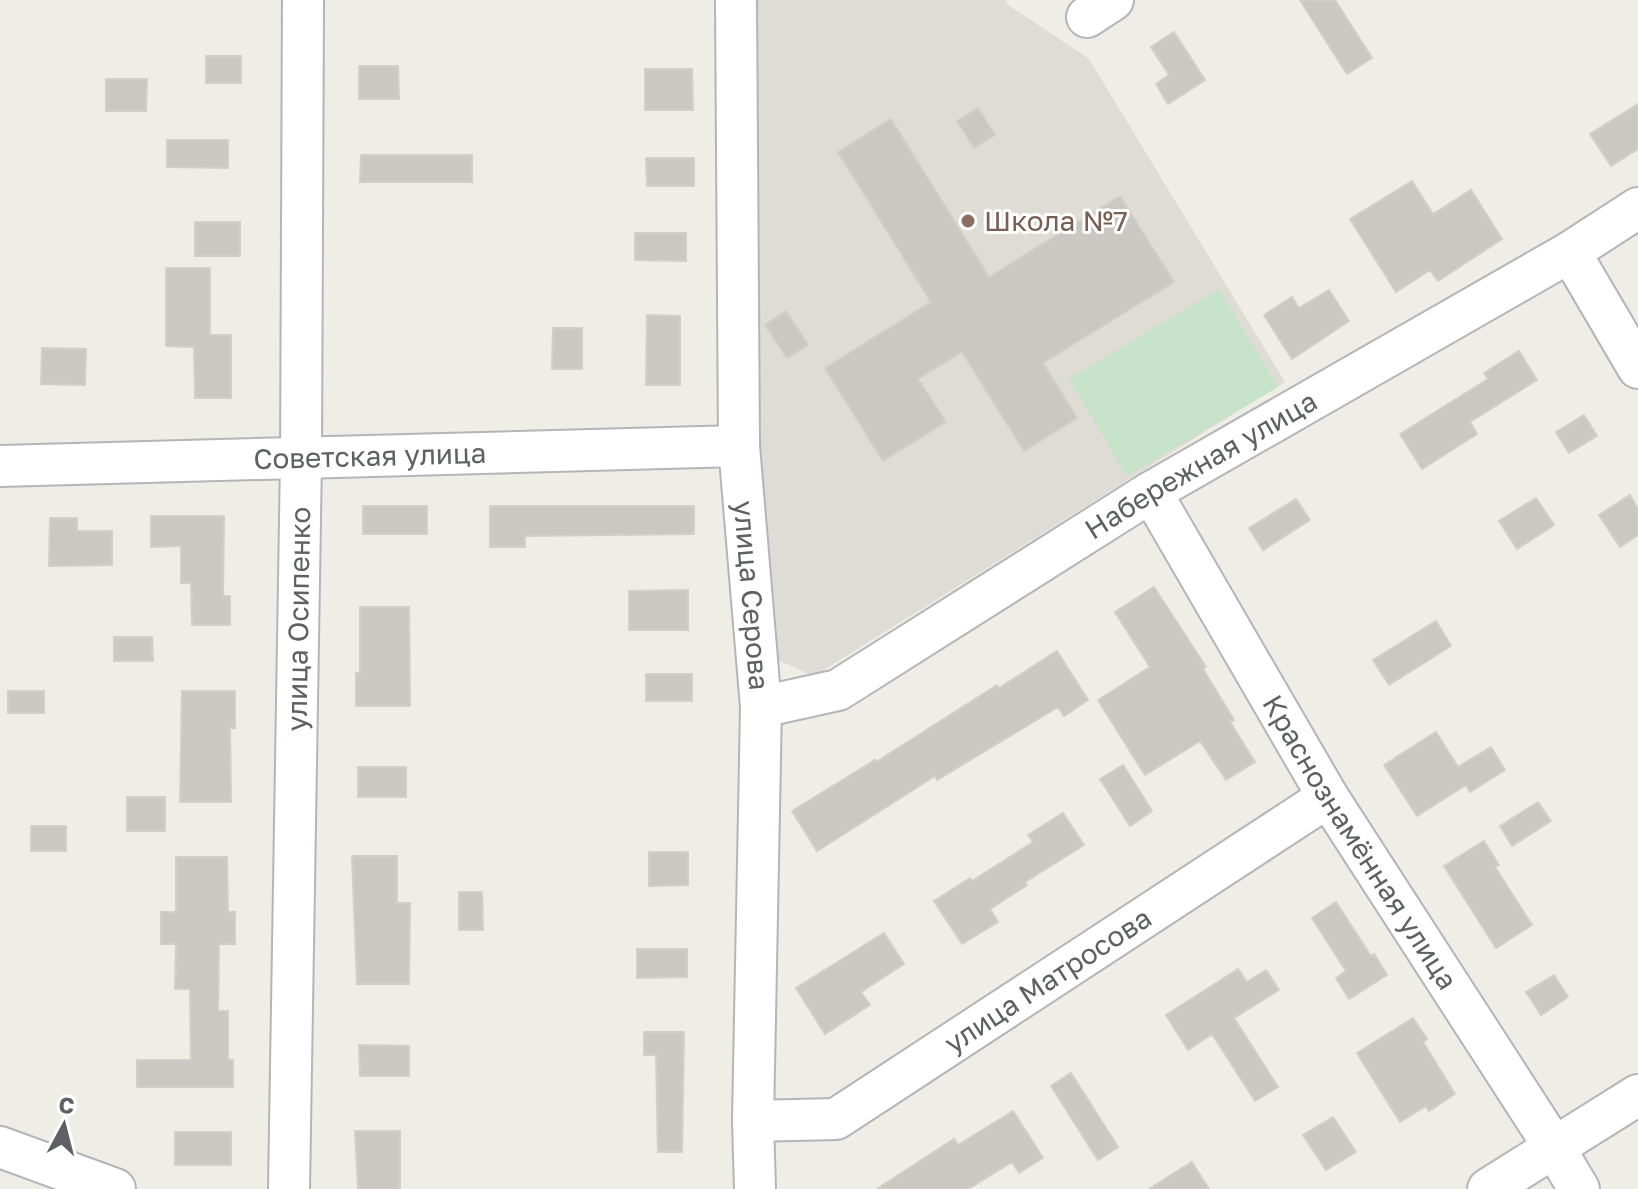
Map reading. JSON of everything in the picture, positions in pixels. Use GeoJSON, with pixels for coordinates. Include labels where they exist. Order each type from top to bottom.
{"type":"FeatureCollection","features":[{"type":"Feature","properties":{"kind":"street","name":"улица Осипенко"},"geometry":{"type":"LineString","coordinates":[[289,1189],[301,459],[303,0]]}},
{"type":"Feature","properties":{"kind":"street","name":"улица Серова"},"geometry":{"type":"LineString","coordinates":[[736,0],[739,446],[761,707],[753,1121],[755,1189]]}},
{"type":"Feature","properties":{"kind":"street","name":"Набережная улица"},"geometry":{"type":"LineString","coordinates":[[761,707],[838,690],[1151,492],[1570,252],[1638,208]]}},
{"type":"Feature","properties":{"kind":"street"},"geometry":{"type":"LineString","coordinates":[[1570,252],[1638,368]]}},
{"type":"Feature","properties":{"kind":"street","name":"Советская улица"},"geometry":{"type":"LineString","coordinates":[[0,466],[739,446]]}},
{"type":"Feature","properties":{"kind":"street","name":"Краснознамённая улица"},"geometry":{"type":"LineString","coordinates":[[1151,492],[1328,797],[1579,1189]]}},
{"type":"Feature","properties":{"kind":"street","name":"улица Матросова"},"geometry":{"type":"LineString","coordinates":[[753,1121],[836,1119],[1328,797]]}},
{"type":"Feature","properties":{"kind":"street"},"geometry":{"type":"LineString","coordinates":[[1488,1189],[1638,1095]]}},
{"type":"Feature","properties":{"kind":"street"},"geometry":{"type":"LineString","coordinates":[[0,1147],[115,1189]]}},
{"type":"Feature","properties":{"kind":"shaded area","name":"Школа №7"},"geometry":{"type":"Polygon","coordinates":[[[745,0],[1006,0],[1008,5],[1089,59],[1285,382],[814,676],[771,657],[752,422],[745,0]]]}},
{"type":"Feature","properties":{"kind":"green space"},"geometry":{"type":"Polygon","coordinates":[[[1219,289],[1278,387],[1127,476],[1069,379],[1219,289]]]}},
{"type":"Feature","properties":{"kind":"building"},"geometry":{"type":"Polygon","coordinates":[[[1300,0],[1335,0],[1372,58],[1347,74],[1300,0]]]}},
{"type":"Feature","properties":{"kind":"building"},"geometry":{"type":"Polygon","coordinates":[[[1174,32],[1205,80],[1168,104],[1156,84],[1169,75],[1151,47],[1174,32]]]}},
{"type":"Feature","properties":{"kind":"building"},"geometry":{"type":"Polygon","coordinates":[[[206,56],[241,56],[241,83],[206,83],[206,56]]]}},
{"type":"Feature","properties":{"kind":"building"},"geometry":{"type":"Polygon","coordinates":[[[359,66],[398,66],[399,99],[359,99],[359,66]]]}},
{"type":"Feature","properties":{"kind":"building"},"geometry":{"type":"Polygon","coordinates":[[[645,69],[692,69],[693,110],[645,110],[645,69]]]}},
{"type":"Feature","properties":{"kind":"building"},"geometry":{"type":"Polygon","coordinates":[[[106,79],[147,79],[146,111],[106,111],[106,79]]]}},
{"type":"Feature","properties":{"kind":"building"},"geometry":{"type":"Polygon","coordinates":[[[1638,104],[1638,149],[1611,166],[1590,134],[1638,104]]]}},
{"type":"Feature","properties":{"kind":"building"},"geometry":{"type":"Polygon","coordinates":[[[978,108],[995,135],[974,148],[957,121],[978,108]]]}},
{"type":"Feature","properties":{"kind":"building"},"geometry":{"type":"Polygon","coordinates":[[[891,119],[989,277],[1120,196],[1174,282],[1043,363],[1077,418],[1024,451],[962,352],[918,379],[946,422],[883,461],[825,368],[931,302],[838,152],[891,119]]]}},
{"type":"Feature","properties":{"kind":"building"},"geometry":{"type":"Polygon","coordinates":[[[167,140],[228,140],[228,168],[167,167],[167,140]]]}},
{"type":"Feature","properties":{"kind":"building"},"geometry":{"type":"Polygon","coordinates":[[[361,155],[472,155],[472,182],[360,182],[361,155]]]}},
{"type":"Feature","properties":{"kind":"building"},"geometry":{"type":"Polygon","coordinates":[[[646,158],[694,158],[694,186],[647,186],[646,158]]]}},
{"type":"Feature","properties":{"kind":"building"},"geometry":{"type":"Polygon","coordinates":[[[1412,181],[1433,214],[1471,190],[1502,239],[1438,281],[1430,270],[1396,292],[1350,219],[1412,181]]]}},
{"type":"Feature","properties":{"kind":"building"},"geometry":{"type":"Polygon","coordinates":[[[195,222],[240,222],[240,256],[195,256],[195,222]]]}},
{"type":"Feature","properties":{"kind":"building"},"geometry":{"type":"Polygon","coordinates":[[[635,233],[686,233],[686,261],[635,260],[635,233]]]}},
{"type":"Feature","properties":{"kind":"building"},"geometry":{"type":"Polygon","coordinates":[[[166,268],[210,268],[210,335],[231,335],[231,398],[195,398],[194,347],[166,346],[166,268]]]}},
{"type":"Feature","properties":{"kind":"building"},"geometry":{"type":"Polygon","coordinates":[[[1329,290],[1349,321],[1292,359],[1264,315],[1292,297],[1299,308],[1329,290]]]}},
{"type":"Feature","properties":{"kind":"building"},"geometry":{"type":"Polygon","coordinates":[[[786,311],[808,345],[787,358],[765,325],[786,311]]]}},
{"type":"Feature","properties":{"kind":"building"},"geometry":{"type":"Polygon","coordinates":[[[647,315],[680,316],[680,385],[646,385],[647,315]]]}},
{"type":"Feature","properties":{"kind":"building"},"geometry":{"type":"Polygon","coordinates":[[[553,328],[582,328],[582,369],[552,369],[553,328]]]}},
{"type":"Feature","properties":{"kind":"building"},"geometry":{"type":"Polygon","coordinates":[[[42,348],[86,349],[85,385],[41,384],[42,348]]]}},
{"type":"Feature","properties":{"kind":"building"},"geometry":{"type":"Polygon","coordinates":[[[1519,351],[1537,380],[1470,422],[1477,434],[1422,469],[1400,434],[1488,379],[1484,373],[1519,351]]]}},
{"type":"Feature","properties":{"kind":"building"},"geometry":{"type":"Polygon","coordinates":[[[1584,415],[1597,436],[1569,453],[1556,432],[1584,415]]]}},
{"type":"Feature","properties":{"kind":"building"},"geometry":{"type":"Polygon","coordinates":[[[1630,495],[1638,509],[1638,535],[1620,547],[1599,515],[1630,495]]]}},
{"type":"Feature","properties":{"kind":"building"},"geometry":{"type":"Polygon","coordinates":[[[1536,498],[1554,525],[1517,549],[1499,521],[1536,498]]]}},
{"type":"Feature","properties":{"kind":"building"},"geometry":{"type":"Polygon","coordinates":[[[1296,499],[1310,520],[1263,550],[1249,528],[1296,499]]]}},
{"type":"Feature","properties":{"kind":"building"},"geometry":{"type":"Polygon","coordinates":[[[363,506],[427,506],[427,534],[363,534],[363,506]]]}},
{"type":"Feature","properties":{"kind":"building"},"geometry":{"type":"Polygon","coordinates":[[[490,506],[694,506],[694,534],[525,536],[525,547],[490,547],[490,506]]]}},
{"type":"Feature","properties":{"kind":"building"},"geometry":{"type":"Polygon","coordinates":[[[151,516],[224,516],[223,596],[230,596],[230,625],[192,625],[191,583],[181,583],[181,546],[151,547],[151,516]]]}},
{"type":"Feature","properties":{"kind":"building"},"geometry":{"type":"Polygon","coordinates":[[[50,518],[77,518],[77,531],[112,531],[112,565],[49,566],[50,518]]]}},
{"type":"Feature","properties":{"kind":"building"},"geometry":{"type":"Polygon","coordinates":[[[1154,587],[1206,667],[1203,669],[1234,720],[1230,722],[1255,762],[1226,780],[1200,741],[1145,775],[1098,700],[1150,667],[1115,612],[1154,587]]]}},
{"type":"Feature","properties":{"kind":"building"},"geometry":{"type":"Polygon","coordinates":[[[688,590],[688,630],[629,630],[629,591],[688,590]]]}},
{"type":"Feature","properties":{"kind":"building"},"geometry":{"type":"Polygon","coordinates":[[[360,607],[409,607],[410,706],[356,706],[356,673],[360,673],[360,607]]]}},
{"type":"Feature","properties":{"kind":"building"},"geometry":{"type":"Polygon","coordinates":[[[1436,621],[1451,646],[1389,685],[1373,660],[1436,621]]]}},
{"type":"Feature","properties":{"kind":"building"},"geometry":{"type":"Polygon","coordinates":[[[114,637],[152,637],[153,661],[114,661],[114,637]]]}},
{"type":"Feature","properties":{"kind":"building"},"geometry":{"type":"Polygon","coordinates":[[[1057,651],[1088,700],[1064,716],[1058,707],[937,780],[935,776],[817,851],[792,811],[1057,651]]]}},
{"type":"Feature","properties":{"kind":"building"},"geometry":{"type":"Polygon","coordinates":[[[646,674],[692,674],[692,701],[646,701],[646,674]]]}},
{"type":"Feature","properties":{"kind":"building"},"geometry":{"type":"Polygon","coordinates":[[[8,691],[44,691],[44,713],[8,713],[8,691]]]}},
{"type":"Feature","properties":{"kind":"building"},"geometry":{"type":"Polygon","coordinates":[[[182,691],[235,691],[235,728],[230,728],[231,802],[180,802],[182,691]]]}},
{"type":"Feature","properties":{"kind":"building"},"geometry":{"type":"Polygon","coordinates":[[[1436,732],[1458,767],[1491,747],[1505,770],[1470,792],[1466,785],[1417,816],[1384,765],[1436,732]]]}},
{"type":"Feature","properties":{"kind":"building"},"geometry":{"type":"Polygon","coordinates":[[[1123,765],[1152,811],[1130,826],[1100,779],[1123,765]]]}},
{"type":"Feature","properties":{"kind":"building"},"geometry":{"type":"Polygon","coordinates":[[[358,767],[406,767],[406,797],[358,797],[358,767]]]}},
{"type":"Feature","properties":{"kind":"building"},"geometry":{"type":"Polygon","coordinates":[[[127,797],[165,797],[165,831],[127,831],[127,797]]]}},
{"type":"Feature","properties":{"kind":"building"},"geometry":{"type":"Polygon","coordinates":[[[1538,802],[1551,821],[1512,846],[1500,826],[1538,802]]]}},
{"type":"Feature","properties":{"kind":"building"},"geometry":{"type":"Polygon","coordinates":[[[1063,813],[1084,845],[1025,882],[1027,885],[990,909],[998,922],[962,944],[934,901],[1033,842],[1028,835],[1063,813]]]}},
{"type":"Feature","properties":{"kind":"building"},"geometry":{"type":"Polygon","coordinates":[[[31,826],[66,826],[66,851],[31,851],[31,826]]]}},
{"type":"Feature","properties":{"kind":"building"},"geometry":{"type":"Polygon","coordinates":[[[1484,841],[1499,865],[1495,867],[1532,925],[1496,948],[1444,866],[1484,841]]]}},
{"type":"Feature","properties":{"kind":"building"},"geometry":{"type":"Polygon","coordinates":[[[649,852],[688,852],[688,885],[649,886],[649,852]]]}},
{"type":"Feature","properties":{"kind":"building"},"geometry":{"type":"Polygon","coordinates":[[[352,856],[397,856],[397,903],[410,903],[409,984],[357,984],[352,856]]]}},
{"type":"Feature","properties":{"kind":"building"},"geometry":{"type":"Polygon","coordinates":[[[176,857],[227,857],[228,912],[235,912],[235,944],[219,944],[218,1011],[228,1011],[228,1060],[233,1060],[233,1087],[137,1087],[137,1060],[191,1060],[190,989],[175,989],[176,944],[161,944],[161,912],[176,912],[176,857]]]}},
{"type":"Feature","properties":{"kind":"building"},"geometry":{"type":"Polygon","coordinates":[[[459,892],[482,892],[483,930],[459,930],[459,892]]]}},
{"type":"Feature","properties":{"kind":"building"},"geometry":{"type":"Polygon","coordinates":[[[1336,902],[1387,975],[1349,999],[1336,978],[1346,971],[1312,918],[1336,902]]]}},
{"type":"Feature","properties":{"kind":"building"},"geometry":{"type":"Polygon","coordinates":[[[884,933],[904,964],[861,992],[870,1005],[825,1034],[796,988],[884,933]]]}},
{"type":"Feature","properties":{"kind":"building"},"geometry":{"type":"Polygon","coordinates":[[[637,949],[687,949],[687,977],[637,978],[637,949]]]}},
{"type":"Feature","properties":{"kind":"building"},"geometry":{"type":"Polygon","coordinates":[[[1238,969],[1247,982],[1266,970],[1279,990],[1234,1018],[1278,1087],[1255,1101],[1212,1034],[1188,1050],[1166,1015],[1238,969]]]}},
{"type":"Feature","properties":{"kind":"building"},"geometry":{"type":"Polygon","coordinates":[[[1554,975],[1568,997],[1541,1015],[1526,992],[1554,975]]]}},
{"type":"Feature","properties":{"kind":"building"},"geometry":{"type":"Polygon","coordinates":[[[1413,1018],[1427,1039],[1423,1042],[1455,1094],[1429,1111],[1426,1106],[1400,1122],[1357,1053],[1413,1018]]]}},
{"type":"Feature","properties":{"kind":"building"},"geometry":{"type":"Polygon","coordinates":[[[644,1032],[684,1032],[682,1152],[658,1152],[656,1055],[644,1055],[644,1032]]]}},
{"type":"Feature","properties":{"kind":"building"},"geometry":{"type":"Polygon","coordinates":[[[359,1045],[409,1046],[409,1076],[360,1076],[359,1045]]]}},
{"type":"Feature","properties":{"kind":"building"},"geometry":{"type":"Polygon","coordinates":[[[1071,1073],[1118,1147],[1098,1160],[1051,1086],[1071,1073]]]}},
{"type":"Feature","properties":{"kind":"building"},"geometry":{"type":"Polygon","coordinates":[[[1013,1111],[1043,1158],[1019,1173],[1012,1162],[968,1189],[877,1189],[954,1139],[958,1145],[1013,1111]]]}},
{"type":"Feature","properties":{"kind":"building"},"geometry":{"type":"Polygon","coordinates":[[[1333,1117],[1356,1152],[1326,1170],[1303,1135],[1333,1117]]]}},
{"type":"Feature","properties":{"kind":"building"},"geometry":{"type":"Polygon","coordinates":[[[355,1131],[400,1131],[400,1189],[358,1189],[355,1131]]]}},
{"type":"Feature","properties":{"kind":"building"},"geometry":{"type":"Polygon","coordinates":[[[175,1132],[231,1132],[231,1165],[175,1165],[175,1132]]]}},
{"type":"Feature","properties":{"kind":"building"},"geometry":{"type":"Polygon","coordinates":[[[1192,1162],[1209,1189],[1149,1189],[1192,1162]]]}},
{"type":"Feature","properties":{"kind":"place","name":"Школа №7"},"geometry":{"type":"Point","coordinates":[968,221]}}]}
